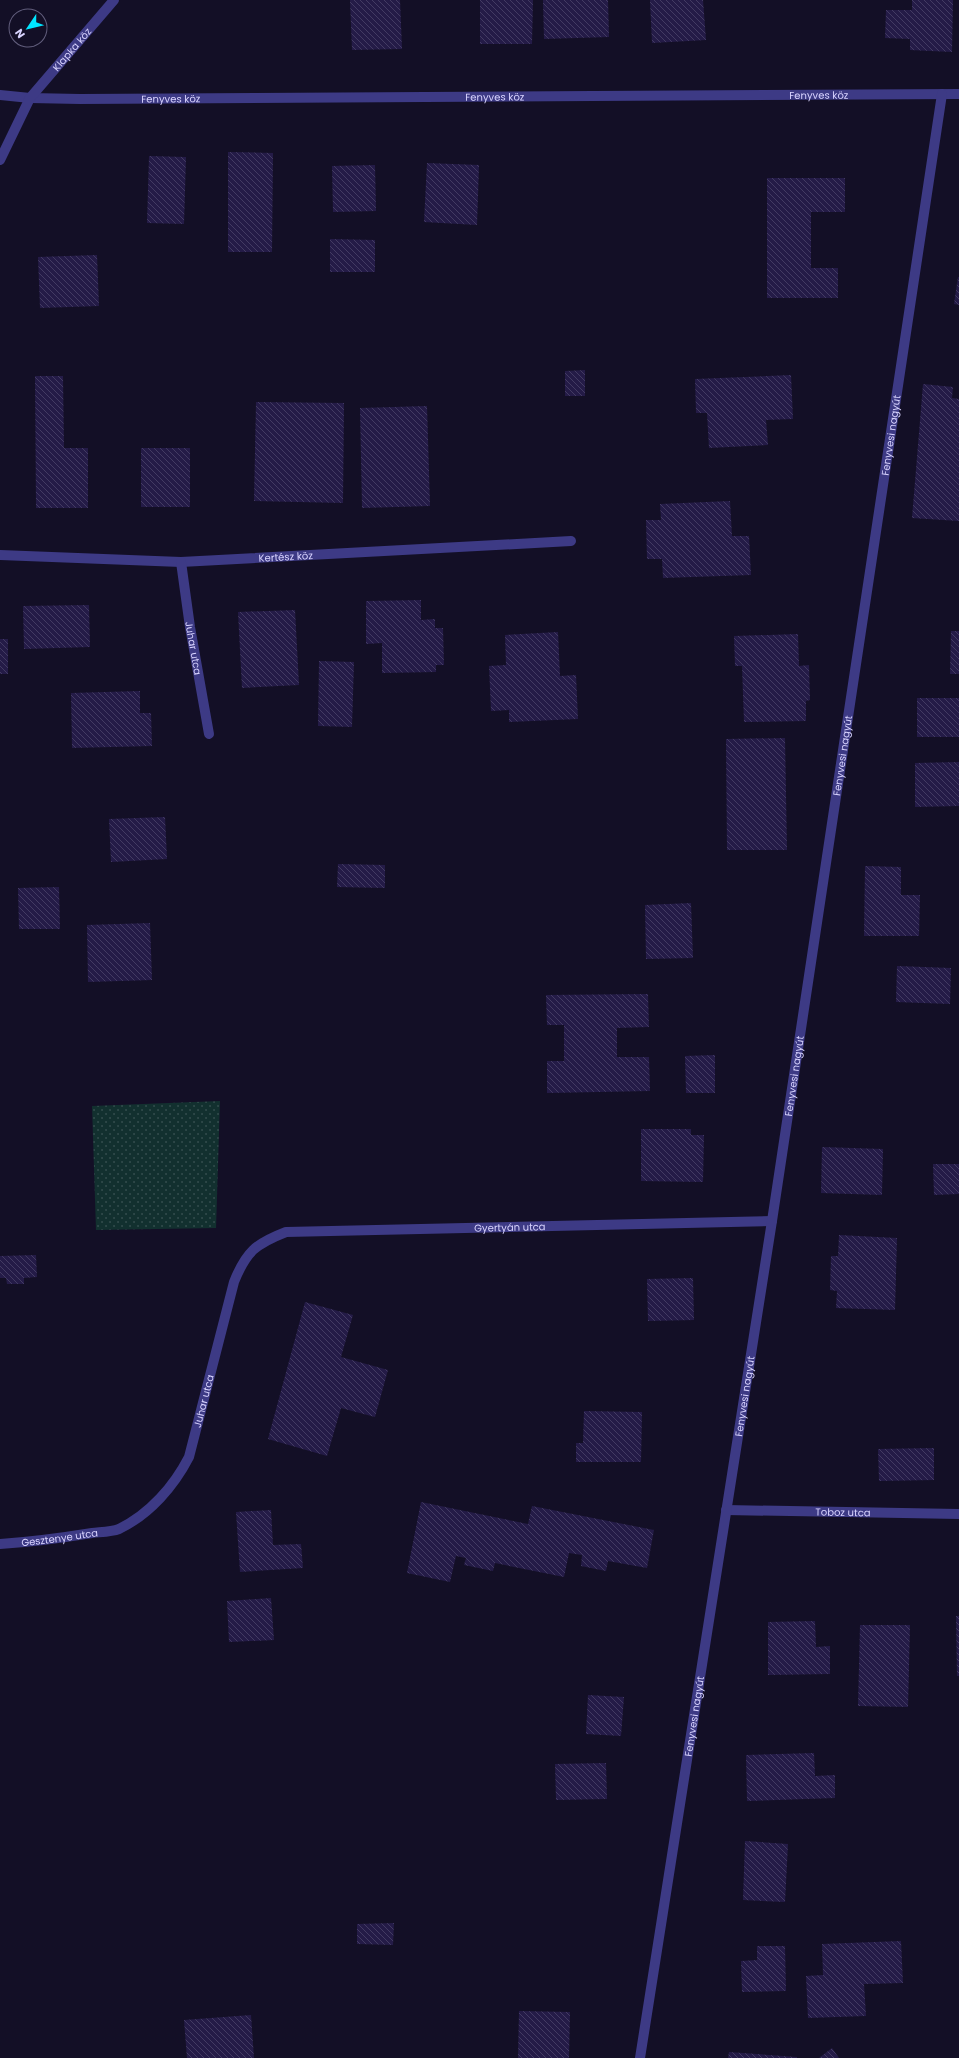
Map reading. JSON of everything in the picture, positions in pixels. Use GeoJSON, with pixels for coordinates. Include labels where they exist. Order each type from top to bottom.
{"type":"FeatureCollection","features":[{"type":"Feature","properties":{"kind":"street","name":"Klapka köz"},"geometry":{"type":"LineString","coordinates":[[0,160],[30,98],[114,0]]}},
{"type":"Feature","properties":{"kind":"street","name":"Fenyvesi nagyút"},"geometry":{"type":"LineString","coordinates":[[640,2058],[772,1221],[942,94]]}},
{"type":"Feature","properties":{"kind":"street","name":"Fenyves köz"},"geometry":{"type":"LineString","coordinates":[[0,95],[30,98],[959,94]]}},
{"type":"Feature","properties":{"kind":"street","name":"Kertész köz"},"geometry":{"type":"LineString","coordinates":[[0,555],[181,562],[571,541]]}},
{"type":"Feature","properties":{"kind":"street","name":"Juhar utca"},"geometry":{"type":"LineString","coordinates":[[181,562],[190,627],[209,734]]}},
{"type":"Feature","properties":{"kind":"street","name":"Gyertyán utca"},"geometry":{"type":"LineString","coordinates":[[252,1249],[269,1239],[286,1232],[772,1221]]}},
{"type":"Feature","properties":{"kind":"street","name":"Juhar utca"},"geometry":{"type":"LineString","coordinates":[[118,1529],[142,1514],[159,1499],[180,1473],[188,1457],[234,1282],[240,1266],[252,1249]]}},
{"type":"Feature","properties":{"kind":"street","name":"Toboz utca"},"geometry":{"type":"LineString","coordinates":[[726,1510],[959,1514]]}},
{"type":"Feature","properties":{"kind":"street","name":"Gesztenye utca"},"geometry":{"type":"LineString","coordinates":[[0,1544],[36,1542],[118,1529]]}},
{"type":"Feature","properties":{"kind":"green space"},"geometry":{"type":"Polygon","coordinates":[[[220,1101],[216,1228],[96,1230],[92,1106],[220,1101]]]}},
{"type":"Feature","properties":{"kind":"building"},"geometry":{"type":"Polygon","coordinates":[[[350,0],[400,0],[402,49],[352,50],[350,0]]]}},
{"type":"Feature","properties":{"kind":"building"},"geometry":{"type":"Polygon","coordinates":[[[480,0],[533,0],[532,44],[480,44],[480,0]]]}},
{"type":"Feature","properties":{"kind":"building"},"geometry":{"type":"Polygon","coordinates":[[[543,0],[608,0],[609,37],[544,39],[543,0]]]}},
{"type":"Feature","properties":{"kind":"building"},"geometry":{"type":"Polygon","coordinates":[[[650,0],[703,0],[706,40],[652,43],[650,0]]]}},
{"type":"Feature","properties":{"kind":"building"},"geometry":{"type":"Polygon","coordinates":[[[912,0],[953,0],[952,52],[910,50],[910,39],[885,38],[886,10],[912,10],[912,0]]]}},
{"type":"Feature","properties":{"kind":"building"},"geometry":{"type":"Polygon","coordinates":[[[228,152],[273,153],[272,252],[228,252],[228,152]]]}},
{"type":"Feature","properties":{"kind":"building"},"geometry":{"type":"Polygon","coordinates":[[[149,156],[186,157],[184,224],[147,223],[149,156]]]}},
{"type":"Feature","properties":{"kind":"building"},"geometry":{"type":"Polygon","coordinates":[[[427,163],[479,165],[477,225],[424,222],[427,163]]]}},
{"type":"Feature","properties":{"kind":"building"},"geometry":{"type":"Polygon","coordinates":[[[375,165],[376,211],[333,212],[332,166],[375,165]]]}},
{"type":"Feature","properties":{"kind":"building"},"geometry":{"type":"Polygon","coordinates":[[[767,178],[845,178],[845,212],[811,212],[811,268],[838,268],[838,298],[767,298],[767,178]]]}},
{"type":"Feature","properties":{"kind":"building"},"geometry":{"type":"Polygon","coordinates":[[[330,239],[375,240],[375,272],[330,272],[330,239]]]}},
{"type":"Feature","properties":{"kind":"building"},"geometry":{"type":"Polygon","coordinates":[[[97,255],[99,306],[40,308],[38,257],[97,255]]]}},
{"type":"Feature","properties":{"kind":"building"},"geometry":{"type":"Polygon","coordinates":[[[959,277],[959,305],[954,304],[959,277]]]}},
{"type":"Feature","properties":{"kind":"building"},"geometry":{"type":"Polygon","coordinates":[[[585,370],[585,396],[565,396],[565,371],[585,370]]]}},
{"type":"Feature","properties":{"kind":"building"},"geometry":{"type":"Polygon","coordinates":[[[791,375],[793,419],[766,420],[768,445],[709,448],[707,413],[696,413],[695,379],[791,375]]]}},
{"type":"Feature","properties":{"kind":"building"},"geometry":{"type":"Polygon","coordinates":[[[35,376],[63,376],[64,448],[88,448],[88,508],[36,508],[35,376]]]}},
{"type":"Feature","properties":{"kind":"building"},"geometry":{"type":"Polygon","coordinates":[[[923,384],[953,387],[952,398],[959,399],[959,521],[912,518],[923,384]]]}},
{"type":"Feature","properties":{"kind":"building"},"geometry":{"type":"Polygon","coordinates":[[[256,402],[344,403],[343,503],[254,501],[256,402]]]}},
{"type":"Feature","properties":{"kind":"building"},"geometry":{"type":"Polygon","coordinates":[[[427,406],[430,506],[362,508],[360,408],[427,406]]]}},
{"type":"Feature","properties":{"kind":"building"},"geometry":{"type":"Polygon","coordinates":[[[141,448],[190,448],[190,507],[141,507],[141,448]]]}},
{"type":"Feature","properties":{"kind":"building"},"geometry":{"type":"Polygon","coordinates":[[[730,501],[732,536],[749,536],[751,575],[663,578],[662,559],[647,559],[646,520],[661,520],[660,504],[730,501]]]}},
{"type":"Feature","properties":{"kind":"building"},"geometry":{"type":"Polygon","coordinates":[[[421,600],[421,620],[435,619],[435,628],[443,628],[444,665],[436,665],[436,672],[382,673],[382,643],[366,644],[366,601],[421,600]]]}},
{"type":"Feature","properties":{"kind":"building"},"geometry":{"type":"Polygon","coordinates":[[[89,605],[90,647],[24,649],[23,606],[89,605]]]}},
{"type":"Feature","properties":{"kind":"building"},"geometry":{"type":"Polygon","coordinates":[[[295,610],[299,685],[242,688],[238,612],[295,610]]]}},
{"type":"Feature","properties":{"kind":"building"},"geometry":{"type":"Polygon","coordinates":[[[951,631],[959,631],[959,674],[950,674],[951,631]]]}},
{"type":"Feature","properties":{"kind":"building"},"geometry":{"type":"Polygon","coordinates":[[[558,632],[560,676],[576,675],[578,719],[509,722],[509,710],[491,711],[489,666],[506,665],[505,635],[558,632]]]}},
{"type":"Feature","properties":{"kind":"building"},"geometry":{"type":"Polygon","coordinates":[[[798,634],[799,666],[809,665],[810,700],[806,701],[806,721],[744,722],[742,666],[735,666],[734,636],[798,634]]]}},
{"type":"Feature","properties":{"kind":"building"},"geometry":{"type":"Polygon","coordinates":[[[0,639],[8,639],[8,674],[0,674],[0,639]]]}},
{"type":"Feature","properties":{"kind":"building"},"geometry":{"type":"Polygon","coordinates":[[[319,661],[354,662],[352,727],[318,726],[319,661]]]}},
{"type":"Feature","properties":{"kind":"building"},"geometry":{"type":"Polygon","coordinates":[[[140,691],[140,713],[151,713],[152,746],[72,748],[71,693],[140,691]]]}},
{"type":"Feature","properties":{"kind":"building"},"geometry":{"type":"Polygon","coordinates":[[[917,698],[959,698],[959,737],[917,737],[917,698]]]}},
{"type":"Feature","properties":{"kind":"building"},"geometry":{"type":"Polygon","coordinates":[[[785,738],[787,850],[727,850],[726,739],[785,738]]]}},
{"type":"Feature","properties":{"kind":"building"},"geometry":{"type":"Polygon","coordinates":[[[959,762],[959,806],[915,807],[915,763],[959,762]]]}},
{"type":"Feature","properties":{"kind":"building"},"geometry":{"type":"Polygon","coordinates":[[[165,817],[167,859],[111,862],[109,819],[165,817]]]}},
{"type":"Feature","properties":{"kind":"building"},"geometry":{"type":"Polygon","coordinates":[[[338,864],[385,865],[385,888],[337,887],[338,864]]]}},
{"type":"Feature","properties":{"kind":"building"},"geometry":{"type":"Polygon","coordinates":[[[865,866],[901,867],[901,895],[920,895],[919,936],[864,936],[865,866]]]}},
{"type":"Feature","properties":{"kind":"building"},"geometry":{"type":"Polygon","coordinates":[[[59,887],[60,929],[19,929],[18,888],[59,887]]]}},
{"type":"Feature","properties":{"kind":"building"},"geometry":{"type":"Polygon","coordinates":[[[691,903],[693,958],[646,959],[645,905],[691,903]]]}},
{"type":"Feature","properties":{"kind":"building"},"geometry":{"type":"Polygon","coordinates":[[[150,923],[152,980],[88,982],[87,925],[150,923]]]}},
{"type":"Feature","properties":{"kind":"building"},"geometry":{"type":"Polygon","coordinates":[[[897,966],[951,968],[950,1004],[896,1002],[897,966]]]}},
{"type":"Feature","properties":{"kind":"building"},"geometry":{"type":"Polygon","coordinates":[[[648,994],[649,1027],[617,1028],[617,1057],[649,1057],[650,1091],[547,1093],[547,1061],[564,1061],[564,1025],[547,1025],[546,995],[648,994]]]}},
{"type":"Feature","properties":{"kind":"building"},"geometry":{"type":"Polygon","coordinates":[[[715,1055],[715,1093],[686,1093],[685,1056],[715,1055]]]}},
{"type":"Feature","properties":{"kind":"building"},"geometry":{"type":"Polygon","coordinates":[[[641,1129],[691,1129],[691,1135],[704,1135],[703,1182],[641,1181],[641,1129]]]}},
{"type":"Feature","properties":{"kind":"building"},"geometry":{"type":"Polygon","coordinates":[[[822,1147],[883,1149],[882,1195],[821,1193],[822,1147]]]}},
{"type":"Feature","properties":{"kind":"building"},"geometry":{"type":"Polygon","coordinates":[[[933,1164],[959,1164],[959,1194],[934,1195],[933,1164]]]}},
{"type":"Feature","properties":{"kind":"building"},"geometry":{"type":"Polygon","coordinates":[[[839,1235],[897,1238],[895,1310],[836,1308],[837,1291],[830,1290],[831,1256],[838,1256],[839,1235]]]}},
{"type":"Feature","properties":{"kind":"building"},"geometry":{"type":"Polygon","coordinates":[[[36,1255],[37,1277],[24,1278],[24,1284],[7,1284],[6,1278],[0,1278],[0,1256],[36,1255]]]}},
{"type":"Feature","properties":{"kind":"building"},"geometry":{"type":"Polygon","coordinates":[[[693,1278],[694,1320],[648,1321],[647,1279],[693,1278]]]}},
{"type":"Feature","properties":{"kind":"building"},"geometry":{"type":"Polygon","coordinates":[[[305,1302],[353,1315],[341,1357],[388,1370],[375,1417],[341,1408],[327,1456],[268,1439],[305,1302]]]}},
{"type":"Feature","properties":{"kind":"building"},"geometry":{"type":"Polygon","coordinates":[[[584,1411],[642,1412],[641,1462],[576,1462],[576,1443],[583,1443],[584,1411]]]}},
{"type":"Feature","properties":{"kind":"building"},"geometry":{"type":"Polygon","coordinates":[[[934,1448],[934,1480],[879,1481],[878,1449],[934,1448]]]}},
{"type":"Feature","properties":{"kind":"building"},"geometry":{"type":"Polygon","coordinates":[[[421,1502],[528,1524],[532,1506],[654,1530],[647,1568],[608,1561],[606,1571],[581,1566],[582,1555],[569,1553],[564,1577],[495,1563],[493,1571],[464,1565],[466,1558],[456,1556],[450,1582],[407,1573],[421,1502]]]}},
{"type":"Feature","properties":{"kind":"building"},"geometry":{"type":"Polygon","coordinates":[[[271,1510],[273,1545],[301,1544],[303,1568],[240,1572],[236,1512],[271,1510]]]}},
{"type":"Feature","properties":{"kind":"building"},"geometry":{"type":"Polygon","coordinates":[[[271,1598],[274,1640],[229,1642],[227,1601],[271,1598]]]}},
{"type":"Feature","properties":{"kind":"building"},"geometry":{"type":"Polygon","coordinates":[[[956,1616],[959,1616],[959,1676],[957,1676],[956,1616]]]}},
{"type":"Feature","properties":{"kind":"building"},"geometry":{"type":"Polygon","coordinates":[[[815,1621],[816,1647],[830,1646],[830,1674],[768,1675],[768,1622],[815,1621]]]}},
{"type":"Feature","properties":{"kind":"building"},"geometry":{"type":"Polygon","coordinates":[[[860,1625],[910,1625],[908,1707],[858,1706],[860,1625]]]}},
{"type":"Feature","properties":{"kind":"building"},"geometry":{"type":"Polygon","coordinates":[[[588,1695],[624,1697],[621,1736],[586,1734],[588,1695]]]}},
{"type":"Feature","properties":{"kind":"building"},"geometry":{"type":"Polygon","coordinates":[[[814,1753],[815,1776],[835,1775],[835,1798],[747,1801],[746,1755],[814,1753]]]}},
{"type":"Feature","properties":{"kind":"building"},"geometry":{"type":"Polygon","coordinates":[[[606,1763],[607,1799],[556,1800],[555,1764],[606,1763]]]}},
{"type":"Feature","properties":{"kind":"building"},"geometry":{"type":"Polygon","coordinates":[[[745,1841],[788,1844],[785,1902],[743,1900],[745,1841]]]}},
{"type":"Feature","properties":{"kind":"building"},"geometry":{"type":"Polygon","coordinates":[[[394,1923],[393,1945],[357,1944],[357,1924],[394,1923]]]}},
{"type":"Feature","properties":{"kind":"building"},"geometry":{"type":"Polygon","coordinates":[[[901,1941],[903,1983],[864,1984],[866,2016],[808,2018],[806,1976],[823,1975],[822,1944],[901,1941]]]}},
{"type":"Feature","properties":{"kind":"building"},"geometry":{"type":"Polygon","coordinates":[[[757,1946],[785,1946],[786,1991],[742,1992],[741,1961],[757,1960],[757,1946]]]}},
{"type":"Feature","properties":{"kind":"building"},"geometry":{"type":"Polygon","coordinates":[[[519,2011],[570,2012],[569,2058],[518,2058],[519,2011]]]}},
{"type":"Feature","properties":{"kind":"building"},"geometry":{"type":"Polygon","coordinates":[[[251,2015],[254,2058],[187,2058],[184,2020],[251,2015]]]}},
{"type":"Feature","properties":{"kind":"building"},"geometry":{"type":"Polygon","coordinates":[[[832,2048],[839,2058],[819,2058],[832,2048]]]}},
{"type":"Feature","properties":{"kind":"building"},"geometry":{"type":"Polygon","coordinates":[[[729,2052],[797,2057],[797,2058],[728,2058],[729,2052]]]}}]}
